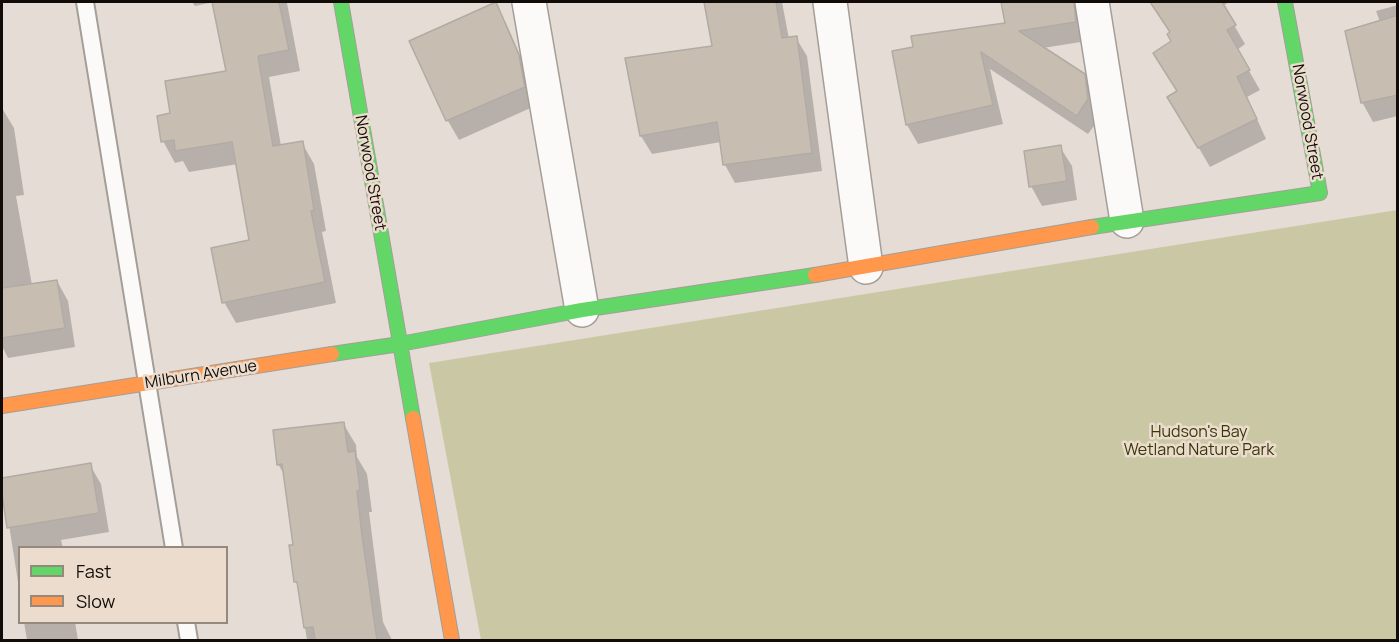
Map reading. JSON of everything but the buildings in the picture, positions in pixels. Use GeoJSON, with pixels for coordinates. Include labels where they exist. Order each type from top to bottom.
{"type":"FeatureCollection","features":[{"type":"Feature","properties":{"kind":"street","name":"Norwood Street"},"geometry":{"type":"LineString","coordinates":[[341,2],[452,640]]}},
{"type":"Feature","properties":{"kind":"street"},"geometry":{"type":"LineString","coordinates":[[529,2],[582,310]]}},
{"type":"Feature","properties":{"kind":"street"},"geometry":{"type":"LineString","coordinates":[[830,2],[866,267]]}},
{"type":"Feature","properties":{"kind":"street"},"geometry":{"type":"LineString","coordinates":[[1092,2],[1127,221]]}},
{"type":"Feature","properties":{"kind":"street","name":"Norwood Street"},"geometry":{"type":"LineString","coordinates":[[400,344],[582,310],[866,267],[1127,221],[1320,193],[1285,2]]}},
{"type":"Feature","properties":{"kind":"street","name":"Milburn Avenue"},"geometry":{"type":"LineString","coordinates":[[2,406],[400,344]]}},
{"type":"Feature","properties":{"kind":"lane"},"geometry":{"type":"LineString","coordinates":[[85,2],[174,546]]}},
{"type":"Feature","properties":{"kind":"lane"},"geometry":{"type":"LineString","coordinates":[[186,624],[189,640]]}},
{"type":"Feature","properties":{"kind":"green space","name":"Hudson's Bay Wetland Nature Park"},"geometry":{"type":"Polygon","coordinates":[[[1397,210],[1397,640],[481,640],[429,363],[1397,210]]]}},
{"type":"Feature","properties":{"kind":"traffic: fast"},"geometry":{"type":"LineString","coordinates":[[341,2],[413,418]]}},
{"type":"Feature","properties":{"kind":"traffic: fast"},"geometry":{"type":"LineString","coordinates":[[1092,227],[1320,193],[1285,2]]}},
{"type":"Feature","properties":{"kind":"traffic: fast"},"geometry":{"type":"LineString","coordinates":[[332,354],[400,344],[582,310],[815,275]]}},
{"type":"Feature","properties":{"kind":"traffic: slow"},"geometry":{"type":"LineString","coordinates":[[815,275],[1092,227]]}},
{"type":"Feature","properties":{"kind":"traffic: slow"},"geometry":{"type":"LineString","coordinates":[[2,406],[332,354]]}},
{"type":"Feature","properties":{"kind":"traffic: slow"},"geometry":{"type":"LineString","coordinates":[[413,418],[452,640]]}}]}
